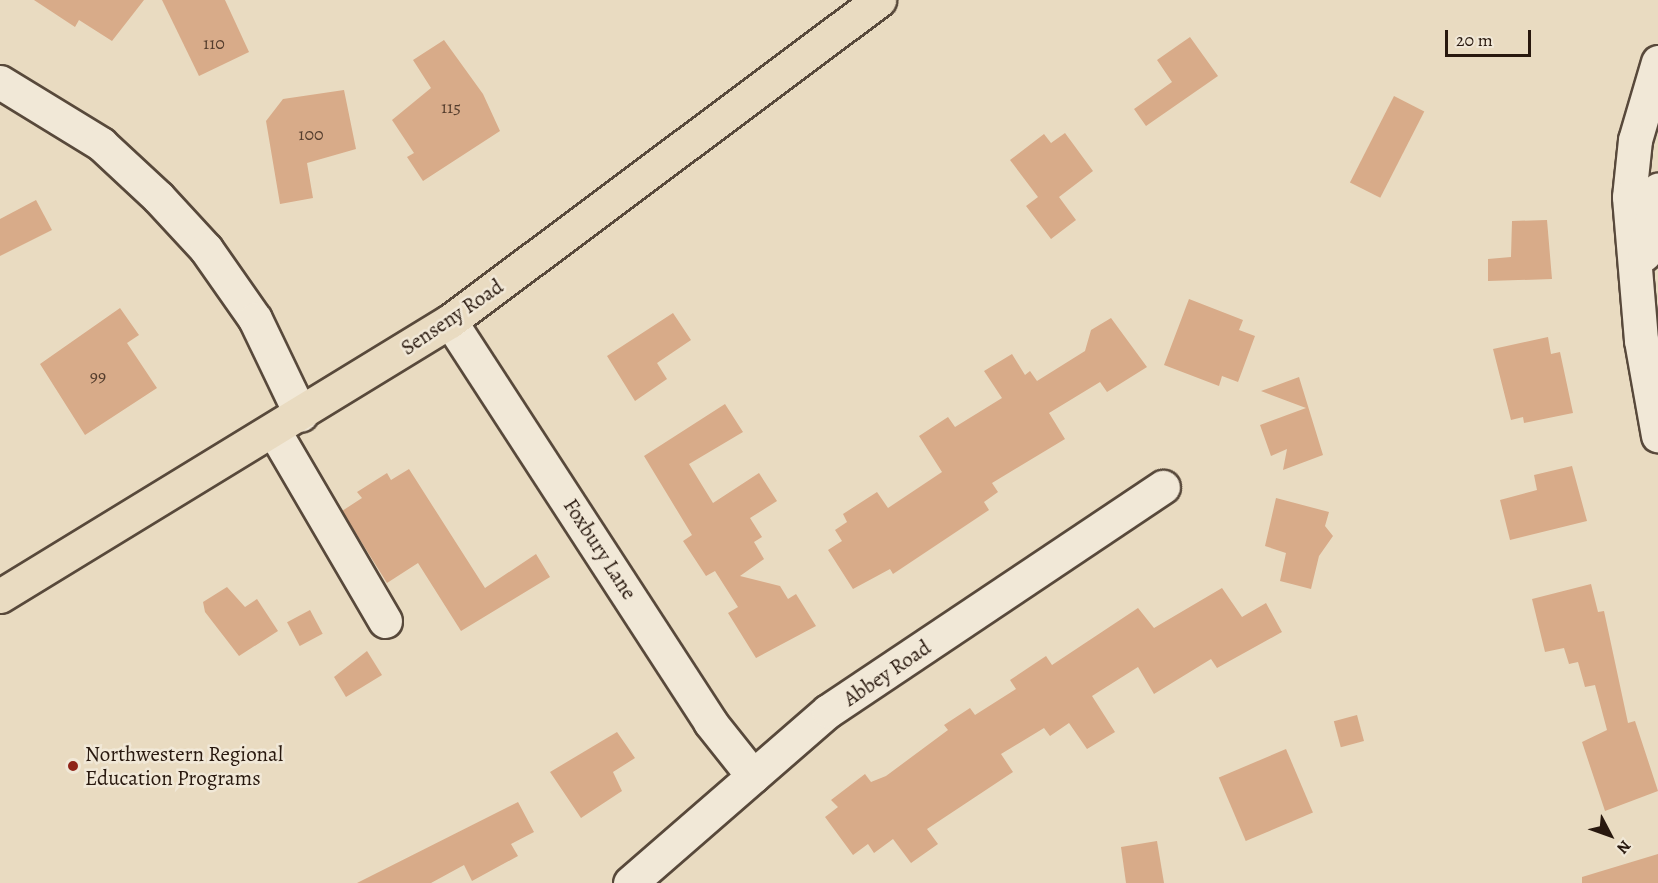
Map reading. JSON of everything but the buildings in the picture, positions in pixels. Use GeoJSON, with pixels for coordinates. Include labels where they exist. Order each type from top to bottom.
{"type":"FeatureCollection","features":[{"type":"Feature","properties":{"kind":"main road","name":"Senseny Road"},"geometry":{"type":"LineString","coordinates":[[0,596],[287,423],[450,321],[879,0]]}},
{"type":"Feature","properties":{"kind":"street"},"geometry":{"type":"LineString","coordinates":[[1658,62],[1635,140],[1629,197],[1637,294],[1658,435]]}},
{"type":"Feature","properties":{"kind":"street"},"geometry":{"type":"LineString","coordinates":[[0,82],[101,144],[158,196],[206,249],[255,319],[287,423],[385,621]]}},
{"type":"Feature","properties":{"kind":"street"},"geometry":{"type":"LineString","coordinates":[[1637,294],[1658,190]]}},
{"type":"Feature","properties":{"kind":"street","name":"Foxbury Lane"},"geometry":{"type":"LineString","coordinates":[[450,321],[710,722],[753,776]]}},
{"type":"Feature","properties":{"kind":"street","name":"Abbey Road"},"geometry":{"type":"LineString","coordinates":[[630,883],[828,711],[1163,487]]}},
{"type":"Feature","properties":{"kind":"place","name":"Northwestern Regional Education Programs"},"geometry":{"type":"Point","coordinates":[73,766]}}]}
